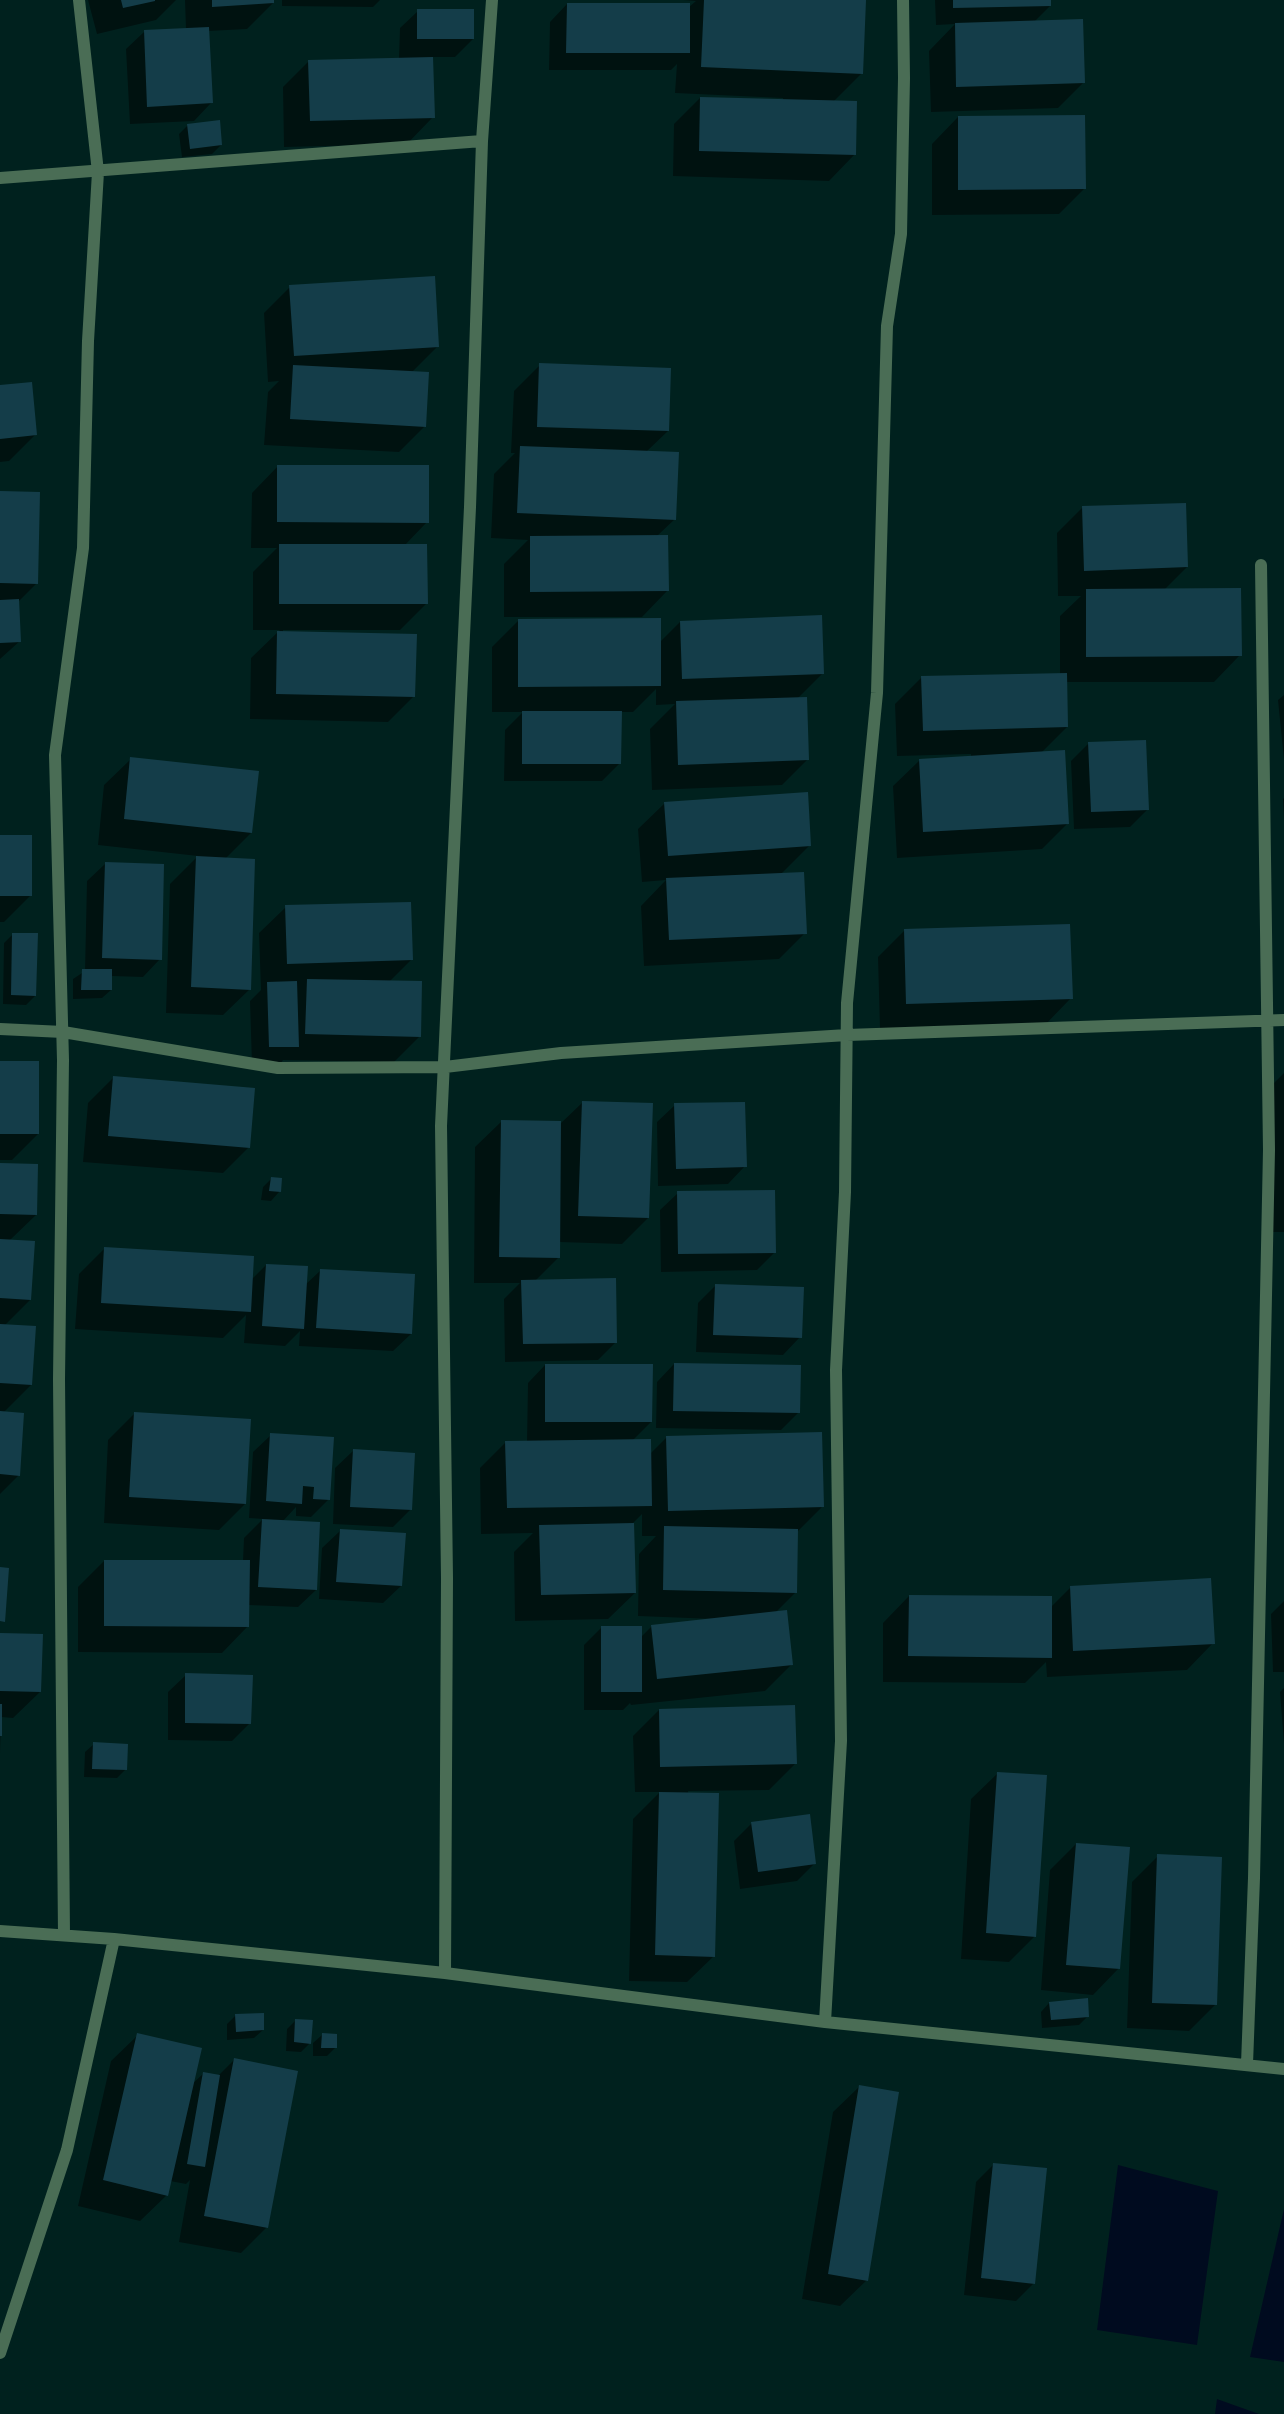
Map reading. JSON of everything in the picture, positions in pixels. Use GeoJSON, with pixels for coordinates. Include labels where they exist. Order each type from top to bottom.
{"type":"FeatureCollection","features":[{"type":"Feature","properties":{"kind":"street"},"geometry":{"type":"LineString","coordinates":[[64,1935],[59,1378],[63,1032],[56,755],[83,548],[88,341],[98,172],[79,0]]}},
{"type":"Feature","properties":{"kind":"street"},"geometry":{"type":"LineString","coordinates":[[445,1973],[447,1578],[441,1126],[469,517],[482,141],[492,0]]}},
{"type":"Feature","properties":{"kind":"street"},"geometry":{"type":"LineString","coordinates":[[825,2022],[841,1741],[836,1370],[845,1192],[847,1004],[877,693],[887,326],[901,234],[904,78],[903,0]]}},
{"type":"Feature","properties":{"kind":"street"},"geometry":{"type":"LineString","coordinates":[[0,178],[98,172],[482,141]]}},
{"type":"Feature","properties":{"kind":"street"},"geometry":{"type":"LineString","coordinates":[[1247,2064],[1255,1858],[1269,1170],[1261,565]]}},
{"type":"Feature","properties":{"kind":"street"},"geometry":{"type":"LineString","coordinates":[[0,1029],[63,1032],[278,1068],[445,1067],[561,1053],[847,1035],[1284,1020]]}},
{"type":"Feature","properties":{"kind":"street"},"geometry":{"type":"LineString","coordinates":[[0,1931],[114,1939],[445,1973],[825,2022],[1284,2069]]}},
{"type":"Feature","properties":{"kind":"street"},"geometry":{"type":"LineString","coordinates":[[0,2353],[66,2150],[114,1939]]}},
{"type":"Feature","properties":{"kind":"water"},"geometry":{"type":"Polygon","coordinates":[[[1118,2165],[1218,2191],[1197,2345],[1097,2330],[1118,2165]]]}},
{"type":"Feature","properties":{"kind":"water"},"geometry":{"type":"Polygon","coordinates":[[[1284,2209],[1284,2362],[1250,2357],[1284,2209]]]}},
{"type":"Feature","properties":{"kind":"water"},"geometry":{"type":"Polygon","coordinates":[[[1217,2399],[1259,2414],[1215,2414],[1217,2399]]]}},
{"type":"Feature","properties":{"kind":"building"},"geometry":{"type":"Polygon","coordinates":[[[121,0],[155,0],[155,1],[123,8],[121,0]]]}},
{"type":"Feature","properties":{"kind":"building"},"geometry":{"type":"Polygon","coordinates":[[[212,0],[274,0],[274,3],[212,7],[212,0]]]}},
{"type":"Feature","properties":{"kind":"building"},"geometry":{"type":"Polygon","coordinates":[[[704,0],[866,0],[863,74],[701,67],[704,0]]]}},
{"type":"Feature","properties":{"kind":"building"},"geometry":{"type":"Polygon","coordinates":[[[953,0],[1051,0],[1051,6],[953,8],[953,0]]]}},
{"type":"Feature","properties":{"kind":"building"},"geometry":{"type":"Polygon","coordinates":[[[567,3],[690,3],[690,53],[566,53],[567,3]]]}},
{"type":"Feature","properties":{"kind":"building"},"geometry":{"type":"Polygon","coordinates":[[[417,9],[474,9],[474,39],[417,39],[417,9]]]}},
{"type":"Feature","properties":{"kind":"building"},"geometry":{"type":"Polygon","coordinates":[[[1083,19],[1085,83],[956,87],[955,23],[1083,19]]]}},
{"type":"Feature","properties":{"kind":"building"},"geometry":{"type":"Polygon","coordinates":[[[209,27],[213,103],[147,107],[144,30],[209,27]]]}},
{"type":"Feature","properties":{"kind":"building"},"geometry":{"type":"Polygon","coordinates":[[[433,57],[435,118],[310,121],[308,60],[433,57]]]}},
{"type":"Feature","properties":{"kind":"building"},"geometry":{"type":"Polygon","coordinates":[[[700,97],[857,101],[856,155],[699,151],[700,97]]]}},
{"type":"Feature","properties":{"kind":"building"},"geometry":{"type":"Polygon","coordinates":[[[1085,115],[1086,189],[958,190],[958,116],[1085,115]]]}},
{"type":"Feature","properties":{"kind":"building"},"geometry":{"type":"Polygon","coordinates":[[[220,120],[222,145],[190,149],[187,124],[220,120]]]}},
{"type":"Feature","properties":{"kind":"building"},"geometry":{"type":"Polygon","coordinates":[[[435,276],[439,347],[294,356],[289,285],[435,276]]]}},
{"type":"Feature","properties":{"kind":"building"},"geometry":{"type":"Polygon","coordinates":[[[539,363],[671,368],[669,431],[537,427],[539,363]]]}},
{"type":"Feature","properties":{"kind":"building"},"geometry":{"type":"Polygon","coordinates":[[[293,365],[429,372],[426,427],[290,419],[293,365]]]}},
{"type":"Feature","properties":{"kind":"building"},"geometry":{"type":"Polygon","coordinates":[[[32,382],[37,435],[0,439],[0,385],[32,382]]]}},
{"type":"Feature","properties":{"kind":"building"},"geometry":{"type":"Polygon","coordinates":[[[520,446],[679,452],[676,520],[517,513],[520,446]]]}},
{"type":"Feature","properties":{"kind":"building"},"geometry":{"type":"Polygon","coordinates":[[[277,465],[429,465],[429,523],[277,522],[277,465]]]}},
{"type":"Feature","properties":{"kind":"building"},"geometry":{"type":"Polygon","coordinates":[[[0,491],[40,492],[38,584],[0,583],[0,491]]]}},
{"type":"Feature","properties":{"kind":"building"},"geometry":{"type":"Polygon","coordinates":[[[1186,503],[1188,567],[1084,571],[1082,506],[1186,503]]]}},
{"type":"Feature","properties":{"kind":"building"},"geometry":{"type":"Polygon","coordinates":[[[668,535],[669,591],[530,592],[530,536],[668,535]]]}},
{"type":"Feature","properties":{"kind":"building"},"geometry":{"type":"Polygon","coordinates":[[[279,544],[427,544],[428,604],[279,604],[279,544]]]}},
{"type":"Feature","properties":{"kind":"building"},"geometry":{"type":"Polygon","coordinates":[[[1241,588],[1242,656],[1086,657],[1086,589],[1241,588]]]}},
{"type":"Feature","properties":{"kind":"building"},"geometry":{"type":"Polygon","coordinates":[[[19,599],[21,642],[0,643],[0,600],[19,599]]]}},
{"type":"Feature","properties":{"kind":"building"},"geometry":{"type":"Polygon","coordinates":[[[822,615],[824,674],[682,679],[680,621],[822,615]]]}},
{"type":"Feature","properties":{"kind":"building"},"geometry":{"type":"Polygon","coordinates":[[[661,618],[661,686],[518,687],[518,619],[661,618]]]}},
{"type":"Feature","properties":{"kind":"building"},"geometry":{"type":"Polygon","coordinates":[[[277,631],[417,634],[415,697],[276,694],[277,631]]]}},
{"type":"Feature","properties":{"kind":"building"},"geometry":{"type":"Polygon","coordinates":[[[1067,673],[1068,727],[923,731],[921,676],[1067,673]]]}},
{"type":"Feature","properties":{"kind":"building"},"geometry":{"type":"Polygon","coordinates":[[[807,697],[809,760],[678,765],[676,701],[807,697]]]}},
{"type":"Feature","properties":{"kind":"building"},"geometry":{"type":"Polygon","coordinates":[[[522,711],[622,711],[621,764],[522,764],[522,711]]]}},
{"type":"Feature","properties":{"kind":"building"},"geometry":{"type":"Polygon","coordinates":[[[1146,740],[1149,810],[1091,812],[1088,742],[1146,740]]]}},
{"type":"Feature","properties":{"kind":"building"},"geometry":{"type":"Polygon","coordinates":[[[1065,750],[1069,824],[923,832],[919,759],[1065,750]]]}},
{"type":"Feature","properties":{"kind":"building"},"geometry":{"type":"Polygon","coordinates":[[[130,757],[259,771],[252,833],[124,819],[130,757]]]}},
{"type":"Feature","properties":{"kind":"building"},"geometry":{"type":"Polygon","coordinates":[[[808,792],[811,846],[668,856],[664,802],[808,792]]]}},
{"type":"Feature","properties":{"kind":"building"},"geometry":{"type":"Polygon","coordinates":[[[0,835],[32,835],[32,896],[0,896],[0,835]]]}},
{"type":"Feature","properties":{"kind":"building"},"geometry":{"type":"Polygon","coordinates":[[[196,856],[255,859],[251,990],[191,987],[196,856]]]}},
{"type":"Feature","properties":{"kind":"building"},"geometry":{"type":"Polygon","coordinates":[[[105,862],[164,864],[162,960],[102,958],[105,862]]]}},
{"type":"Feature","properties":{"kind":"building"},"geometry":{"type":"Polygon","coordinates":[[[804,872],[807,934],[669,940],[666,878],[804,872]]]}},
{"type":"Feature","properties":{"kind":"building"},"geometry":{"type":"Polygon","coordinates":[[[411,902],[413,960],[287,964],[285,905],[411,902]]]}},
{"type":"Feature","properties":{"kind":"building"},"geometry":{"type":"Polygon","coordinates":[[[1070,924],[1073,999],[906,1004],[904,929],[1070,924]]]}},
{"type":"Feature","properties":{"kind":"building"},"geometry":{"type":"Polygon","coordinates":[[[12,933],[38,933],[36,996],[11,995],[12,933]]]}},
{"type":"Feature","properties":{"kind":"building"},"geometry":{"type":"Polygon","coordinates":[[[82,969],[112,969],[112,990],[81,990],[82,969]]]}},
{"type":"Feature","properties":{"kind":"building"},"geometry":{"type":"Polygon","coordinates":[[[307,979],[422,981],[421,1037],[305,1034],[307,979]]]}},
{"type":"Feature","properties":{"kind":"building"},"geometry":{"type":"Polygon","coordinates":[[[297,981],[299,1047],[269,1047],[267,982],[297,981]]]}},
{"type":"Feature","properties":{"kind":"building"},"geometry":{"type":"Polygon","coordinates":[[[0,1061],[39,1061],[39,1134],[0,1134],[0,1061]]]}},
{"type":"Feature","properties":{"kind":"building"},"geometry":{"type":"Polygon","coordinates":[[[113,1076],[255,1088],[250,1148],[108,1136],[113,1076]]]}},
{"type":"Feature","properties":{"kind":"building"},"geometry":{"type":"Polygon","coordinates":[[[582,1101],[653,1103],[649,1218],[578,1216],[582,1101]]]}},
{"type":"Feature","properties":{"kind":"building"},"geometry":{"type":"Polygon","coordinates":[[[745,1102],[747,1167],[676,1169],[674,1103],[745,1102]]]}},
{"type":"Feature","properties":{"kind":"building"},"geometry":{"type":"Polygon","coordinates":[[[501,1120],[561,1121],[560,1258],[499,1257],[501,1120]]]}},
{"type":"Feature","properties":{"kind":"building"},"geometry":{"type":"Polygon","coordinates":[[[0,1163],[38,1164],[37,1215],[0,1214],[0,1163]]]}},
{"type":"Feature","properties":{"kind":"building"},"geometry":{"type":"Polygon","coordinates":[[[271,1177],[282,1178],[281,1192],[269,1191],[271,1177]]]}},
{"type":"Feature","properties":{"kind":"building"},"geometry":{"type":"Polygon","coordinates":[[[775,1190],[776,1253],[678,1254],[677,1191],[775,1190]]]}},
{"type":"Feature","properties":{"kind":"building"},"geometry":{"type":"Polygon","coordinates":[[[0,1239],[35,1241],[31,1300],[0,1298],[0,1239]]]}},
{"type":"Feature","properties":{"kind":"building"},"geometry":{"type":"Polygon","coordinates":[[[104,1247],[254,1256],[251,1312],[101,1303],[104,1247]]]}},
{"type":"Feature","properties":{"kind":"building"},"geometry":{"type":"Polygon","coordinates":[[[266,1264],[308,1266],[304,1329],[262,1326],[266,1264]]]}},
{"type":"Feature","properties":{"kind":"building"},"geometry":{"type":"Polygon","coordinates":[[[320,1269],[415,1274],[412,1334],[316,1328],[320,1269]]]}},
{"type":"Feature","properties":{"kind":"building"},"geometry":{"type":"Polygon","coordinates":[[[616,1278],[617,1343],[523,1344],[521,1280],[616,1278]]]}},
{"type":"Feature","properties":{"kind":"building"},"geometry":{"type":"Polygon","coordinates":[[[715,1284],[804,1287],[802,1338],[713,1335],[715,1284]]]}},
{"type":"Feature","properties":{"kind":"building"},"geometry":{"type":"Polygon","coordinates":[[[0,1324],[36,1326],[32,1385],[0,1383],[0,1324]]]}},
{"type":"Feature","properties":{"kind":"building"},"geometry":{"type":"Polygon","coordinates":[[[674,1363],[801,1365],[800,1413],[673,1411],[674,1363]]]}},
{"type":"Feature","properties":{"kind":"building"},"geometry":{"type":"Polygon","coordinates":[[[545,1364],[653,1364],[652,1422],[545,1422],[545,1364]]]}},
{"type":"Feature","properties":{"kind":"building"},"geometry":{"type":"Polygon","coordinates":[[[0,1411],[24,1413],[20,1476],[0,1474],[0,1411]]]}},
{"type":"Feature","properties":{"kind":"building"},"geometry":{"type":"Polygon","coordinates":[[[134,1412],[251,1419],[246,1504],[129,1497],[134,1412]]]}},
{"type":"Feature","properties":{"kind":"building"},"geometry":{"type":"Polygon","coordinates":[[[822,1432],[824,1507],[668,1511],[666,1436],[822,1432]]]}},
{"type":"Feature","properties":{"kind":"building"},"geometry":{"type":"Polygon","coordinates":[[[270,1433],[334,1437],[330,1500],[313,1499],[314,1487],[303,1486],[302,1504],[266,1501],[270,1433]]]}},
{"type":"Feature","properties":{"kind":"building"},"geometry":{"type":"Polygon","coordinates":[[[651,1439],[652,1506],[507,1508],[505,1441],[651,1439]]]}},
{"type":"Feature","properties":{"kind":"building"},"geometry":{"type":"Polygon","coordinates":[[[353,1449],[415,1453],[412,1510],[350,1507],[353,1449]]]}},
{"type":"Feature","properties":{"kind":"building"},"geometry":{"type":"Polygon","coordinates":[[[262,1519],[320,1522],[317,1590],[258,1587],[262,1519]]]}},
{"type":"Feature","properties":{"kind":"building"},"geometry":{"type":"Polygon","coordinates":[[[634,1523],[636,1593],[541,1595],[539,1525],[634,1523]]]}},
{"type":"Feature","properties":{"kind":"building"},"geometry":{"type":"Polygon","coordinates":[[[664,1526],[798,1529],[797,1593],[663,1590],[664,1526]]]}},
{"type":"Feature","properties":{"kind":"building"},"geometry":{"type":"Polygon","coordinates":[[[340,1529],[406,1533],[402,1586],[336,1582],[340,1529]]]}},
{"type":"Feature","properties":{"kind":"building"},"geometry":{"type":"Polygon","coordinates":[[[104,1560],[250,1560],[249,1627],[104,1626],[104,1560]]]}},
{"type":"Feature","properties":{"kind":"building"},"geometry":{"type":"Polygon","coordinates":[[[0,1567],[9,1568],[5,1622],[0,1621],[0,1567]]]}},
{"type":"Feature","properties":{"kind":"building"},"geometry":{"type":"Polygon","coordinates":[[[1211,1578],[1215,1644],[1073,1651],[1070,1586],[1211,1578]]]}},
{"type":"Feature","properties":{"kind":"building"},"geometry":{"type":"Polygon","coordinates":[[[909,1595],[1052,1596],[1052,1658],[908,1656],[909,1595]]]}},
{"type":"Feature","properties":{"kind":"building"},"geometry":{"type":"Polygon","coordinates":[[[787,1610],[793,1665],[657,1679],[651,1625],[787,1610]]]}},
{"type":"Feature","properties":{"kind":"building"},"geometry":{"type":"Polygon","coordinates":[[[601,1626],[642,1626],[642,1692],[601,1692],[601,1626]]]}},
{"type":"Feature","properties":{"kind":"building"},"geometry":{"type":"Polygon","coordinates":[[[0,1633],[43,1634],[41,1692],[0,1691],[0,1633]]]}},
{"type":"Feature","properties":{"kind":"building"},"geometry":{"type":"Polygon","coordinates":[[[185,1673],[253,1675],[251,1724],[185,1723],[185,1673]]]}},
{"type":"Feature","properties":{"kind":"building"},"geometry":{"type":"Polygon","coordinates":[[[0,1704],[2,1704],[2,1736],[0,1736],[0,1704]]]}},
{"type":"Feature","properties":{"kind":"building"},"geometry":{"type":"Polygon","coordinates":[[[795,1705],[797,1764],[660,1767],[659,1709],[795,1705]]]}},
{"type":"Feature","properties":{"kind":"building"},"geometry":{"type":"Polygon","coordinates":[[[93,1742],[128,1744],[127,1770],[92,1769],[93,1742]]]}},
{"type":"Feature","properties":{"kind":"building"},"geometry":{"type":"Polygon","coordinates":[[[997,1772],[1047,1775],[1036,1937],[986,1933],[997,1772]]]}},
{"type":"Feature","properties":{"kind":"building"},"geometry":{"type":"Polygon","coordinates":[[[659,1792],[719,1793],[715,1957],[655,1955],[659,1792]]]}},
{"type":"Feature","properties":{"kind":"building"},"geometry":{"type":"Polygon","coordinates":[[[810,1814],[816,1864],[758,1872],[751,1822],[810,1814]]]}},
{"type":"Feature","properties":{"kind":"building"},"geometry":{"type":"Polygon","coordinates":[[[1076,1843],[1130,1847],[1120,1969],[1066,1965],[1076,1843]]]}},
{"type":"Feature","properties":{"kind":"building"},"geometry":{"type":"Polygon","coordinates":[[[1157,1854],[1222,1857],[1217,2005],[1152,2003],[1157,1854]]]}},
{"type":"Feature","properties":{"kind":"building"},"geometry":{"type":"Polygon","coordinates":[[[1088,1998],[1089,2017],[1051,2020],[1049,2002],[1088,1998]]]}},
{"type":"Feature","properties":{"kind":"building"},"geometry":{"type":"Polygon","coordinates":[[[264,2013],[264,2030],[236,2032],[235,2014],[264,2013]]]}},
{"type":"Feature","properties":{"kind":"building"},"geometry":{"type":"Polygon","coordinates":[[[295,2019],[313,2020],[311,2044],[294,2042],[295,2019]]]}},
{"type":"Feature","properties":{"kind":"building"},"geometry":{"type":"Polygon","coordinates":[[[137,2033],[202,2048],[168,2196],[103,2180],[137,2033]]]}},
{"type":"Feature","properties":{"kind":"building"},"geometry":{"type":"Polygon","coordinates":[[[322,2033],[337,2034],[337,2048],[321,2048],[322,2033]]]}},
{"type":"Feature","properties":{"kind":"building"},"geometry":{"type":"Polygon","coordinates":[[[234,2058],[298,2071],[268,2228],[204,2216],[234,2058]]]}},
{"type":"Feature","properties":{"kind":"building"},"geometry":{"type":"Polygon","coordinates":[[[203,2072],[220,2075],[205,2167],[187,2164],[203,2072]]]}},
{"type":"Feature","properties":{"kind":"building"},"geometry":{"type":"Polygon","coordinates":[[[859,2085],[899,2092],[868,2281],[828,2274],[859,2085]]]}},
{"type":"Feature","properties":{"kind":"building"},"geometry":{"type":"Polygon","coordinates":[[[993,2163],[1047,2168],[1035,2284],[981,2278],[993,2163]]]}}]}
